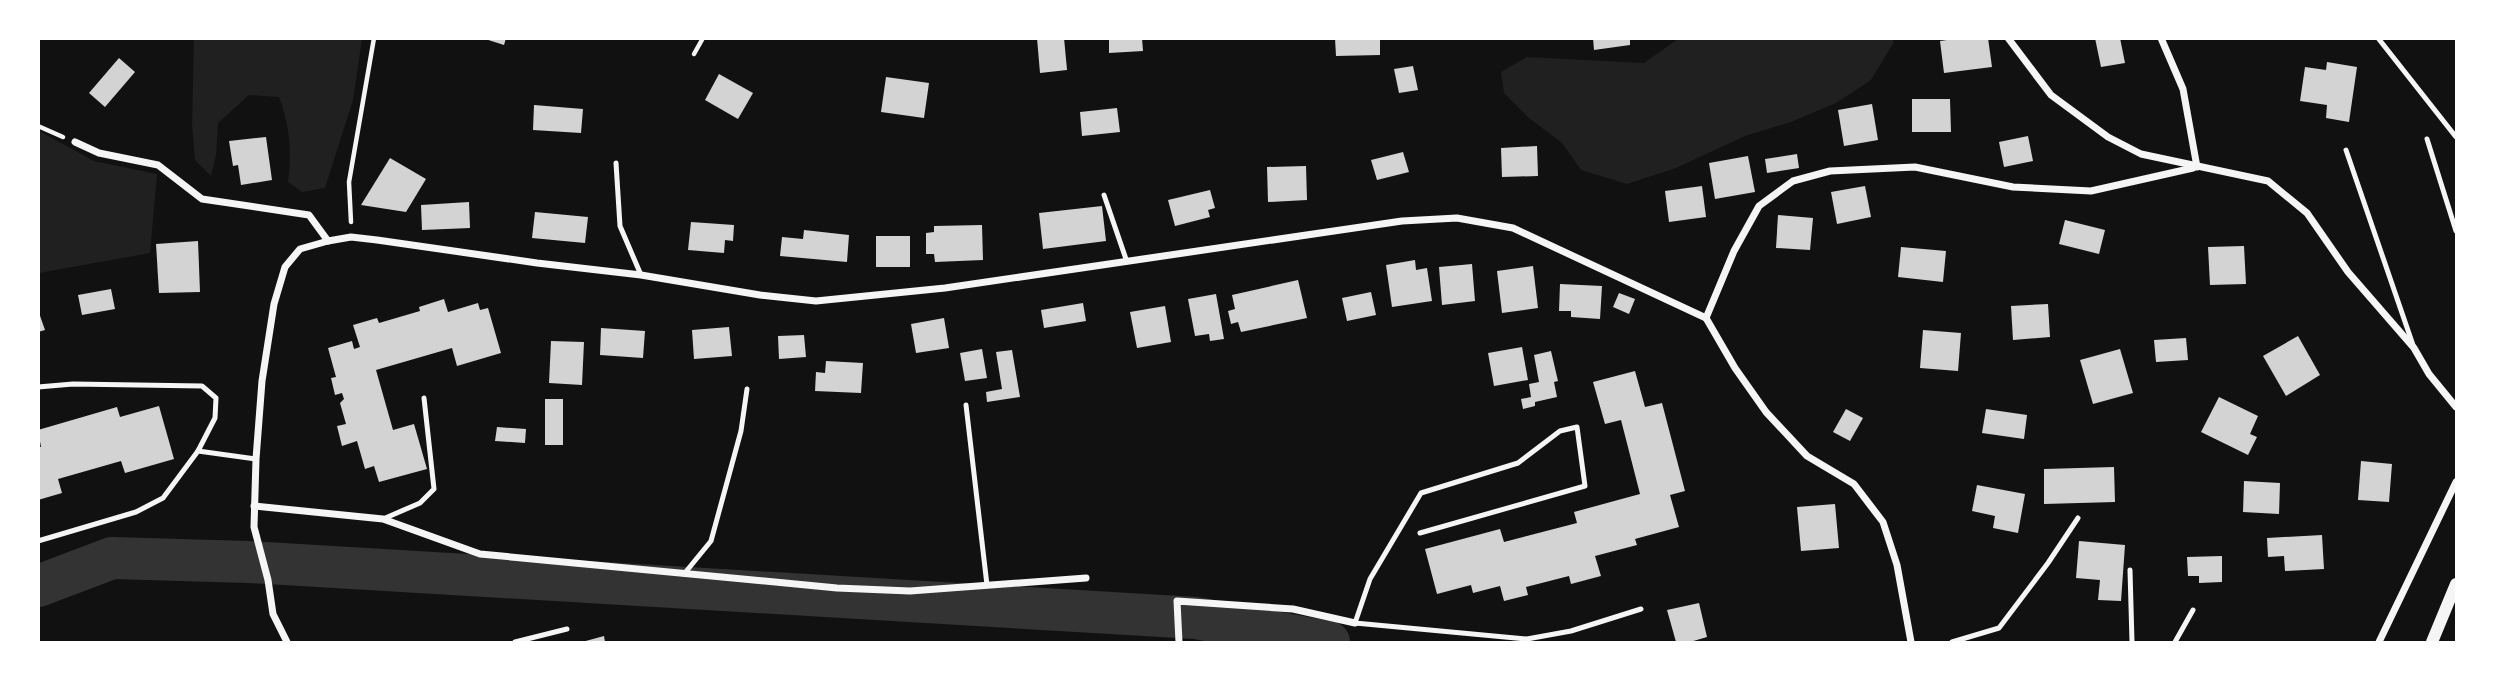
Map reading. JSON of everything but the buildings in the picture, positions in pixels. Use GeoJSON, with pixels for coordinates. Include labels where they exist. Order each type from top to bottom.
{"type":"FeatureCollection","features":[{"type":"Feature","properties":{"kind":"street"},"geometry":{"type":"LineString","coordinates":[[2008,38],[2050,95],[2108,137],[2141,154],[2268,181],[2306,213],[2348,272],[2414,348],[2429,374],[2456,407]]}},
{"type":"Feature","properties":{"kind":"street"},"geometry":{"type":"LineString","coordinates":[[2161,38],[2183,89],[2197,167]]}},
{"type":"Feature","properties":{"kind":"street"},"geometry":{"type":"LineString","coordinates":[[75,142],[99,153],[159,165],[202,199],[309,215],[328,240]]}},
{"type":"Feature","properties":{"kind":"street"},"geometry":{"type":"LineString","coordinates":[[1706,318],[1734,251],[1759,206],[1793,180],[1830,171],[1915,167],[2012,187],[2091,191],[2197,167]]}},
{"type":"Feature","properties":{"kind":"street"},"geometry":{"type":"LineString","coordinates":[[287,642],[273,614],[268,580],[254,527],[254,506],[264,368],[274,304],[285,267],[300,249],[328,240],[351,237],[816,301],[945,288],[1402,221],[1457,218],[1513,228],[1706,318],[1735,368],[1766,412],[1807,456],[1854,484],[1882,522],[1897,565],[1911,642]]}},
{"type":"Feature","properties":{"kind":"street"},"geometry":{"type":"LineString","coordinates":[[2379,642],[2456,482]]}},
{"type":"Feature","properties":{"kind":"street"},"geometry":{"type":"LineString","coordinates":[[254,506],[383,519],[480,554],[837,588],[910,591],[1086,578]]}},
{"type":"Feature","properties":{"kind":"street"},"geometry":{"type":"LineString","coordinates":[[2431,642],[2456,584]]}},
{"type":"Feature","properties":{"kind":"street"},"geometry":{"type":"LineString","coordinates":[[1179,642],[1177,601],[1293,609],[1355,623]]}},
{"type":"Feature","properties":{"kind":"lane"},"geometry":{"type":"LineString","coordinates":[[2378,38],[2456,137]]}},
{"type":"Feature","properties":{"kind":"lane"},"geometry":{"type":"LineString","coordinates":[[2427,139],[2456,231]]}},
{"type":"Feature","properties":{"kind":"lane"},"geometry":{"type":"LineString","coordinates":[[2346,150],[2414,348]]}},
{"type":"Feature","properties":{"kind":"lane"},"geometry":{"type":"LineString","coordinates":[[616,163],[620,226],[641,275]]}},
{"type":"Feature","properties":{"kind":"lane"},"geometry":{"type":"LineString","coordinates":[[1104,195],[1128,262]]}},
{"type":"Feature","properties":{"kind":"lane"},"geometry":{"type":"LineString","coordinates":[[38,387],[73,384],[202,386],[216,398],[215,418],[198,451],[163,498],[136,512],[38,541]]}},
{"type":"Feature","properties":{"kind":"lane"},"geometry":{"type":"LineString","coordinates":[[684,574],[711,541],[741,432],[747,389]]}},
{"type":"Feature","properties":{"kind":"lane"},"geometry":{"type":"LineString","coordinates":[[383,519],[420,503],[434,489],[424,398]]}},
{"type":"Feature","properties":{"kind":"lane"},"geometry":{"type":"LineString","coordinates":[[965,405],[987,585]]}},
{"type":"Feature","properties":{"kind":"lane"},"geometry":{"type":"LineString","coordinates":[[1420,533],[1585,486],[1577,427],[1560,430],[1518,463],[1420,493],[1370,579],[1355,623],[1527,639],[1571,631],[1641,609]]}},
{"type":"Feature","properties":{"kind":"lane"},"geometry":{"type":"LineString","coordinates":[[198,451],[256,459]]}},
{"type":"Feature","properties":{"kind":"lane"},"geometry":{"type":"LineString","coordinates":[[1952,642],[1999,628],[2048,564],[2078,518]]}},
{"type":"Feature","properties":{"kind":"lane"},"geometry":{"type":"LineString","coordinates":[[2130,570],[2132,642]]}},
{"type":"Feature","properties":{"kind":"lane"},"geometry":{"type":"LineString","coordinates":[[2175,642],[2193,610]]}},
{"type":"Feature","properties":{"kind":"lane"},"geometry":{"type":"LineString","coordinates":[[515,642],[567,629]]}},
{"type":"Feature","properties":{"kind":"path"},"geometry":{"type":"LineString","coordinates":[[351,237],[349,182],[374,38]]}},
{"type":"Feature","properties":{"kind":"path"},"geometry":{"type":"LineString","coordinates":[[694,54],[703,38]]}},
{"type":"Feature","properties":{"kind":"path"},"geometry":{"type":"LineString","coordinates":[[38,126],[75,142]]}},
{"type":"Feature","properties":{"kind":"shaded area"},"geometry":{"type":"Polygon","coordinates":[[[194,39],[362,39],[353,100],[325,188],[302,192],[288,182],[289,139],[279,97],[249,95],[218,123],[216,155],[211,176],[195,160],[192,124],[194,39]]]}},
{"type":"Feature","properties":{"kind":"shaded area"},"geometry":{"type":"Polygon","coordinates":[[[1678,39],[1892,39],[1894,42],[1871,80],[1836,103],[1791,122],[1745,136],[1676,168],[1627,184],[1581,170],[1562,143],[1529,118],[1504,93],[1501,72],[1527,57],[1644,63],[1678,39]]]}},
{"type":"Feature","properties":{"kind":"shaded area"},"geometry":{"type":"Polygon","coordinates":[[[39,131],[94,161],[157,174],[150,253],[39,273],[39,131]]]}},
{"type":"Feature","properties":{"kind":"waterway"},"geometry":{"type":"LineString","coordinates":[[38,586],[112,558],[249,562],[1196,618],[1329,642]]}}]}
